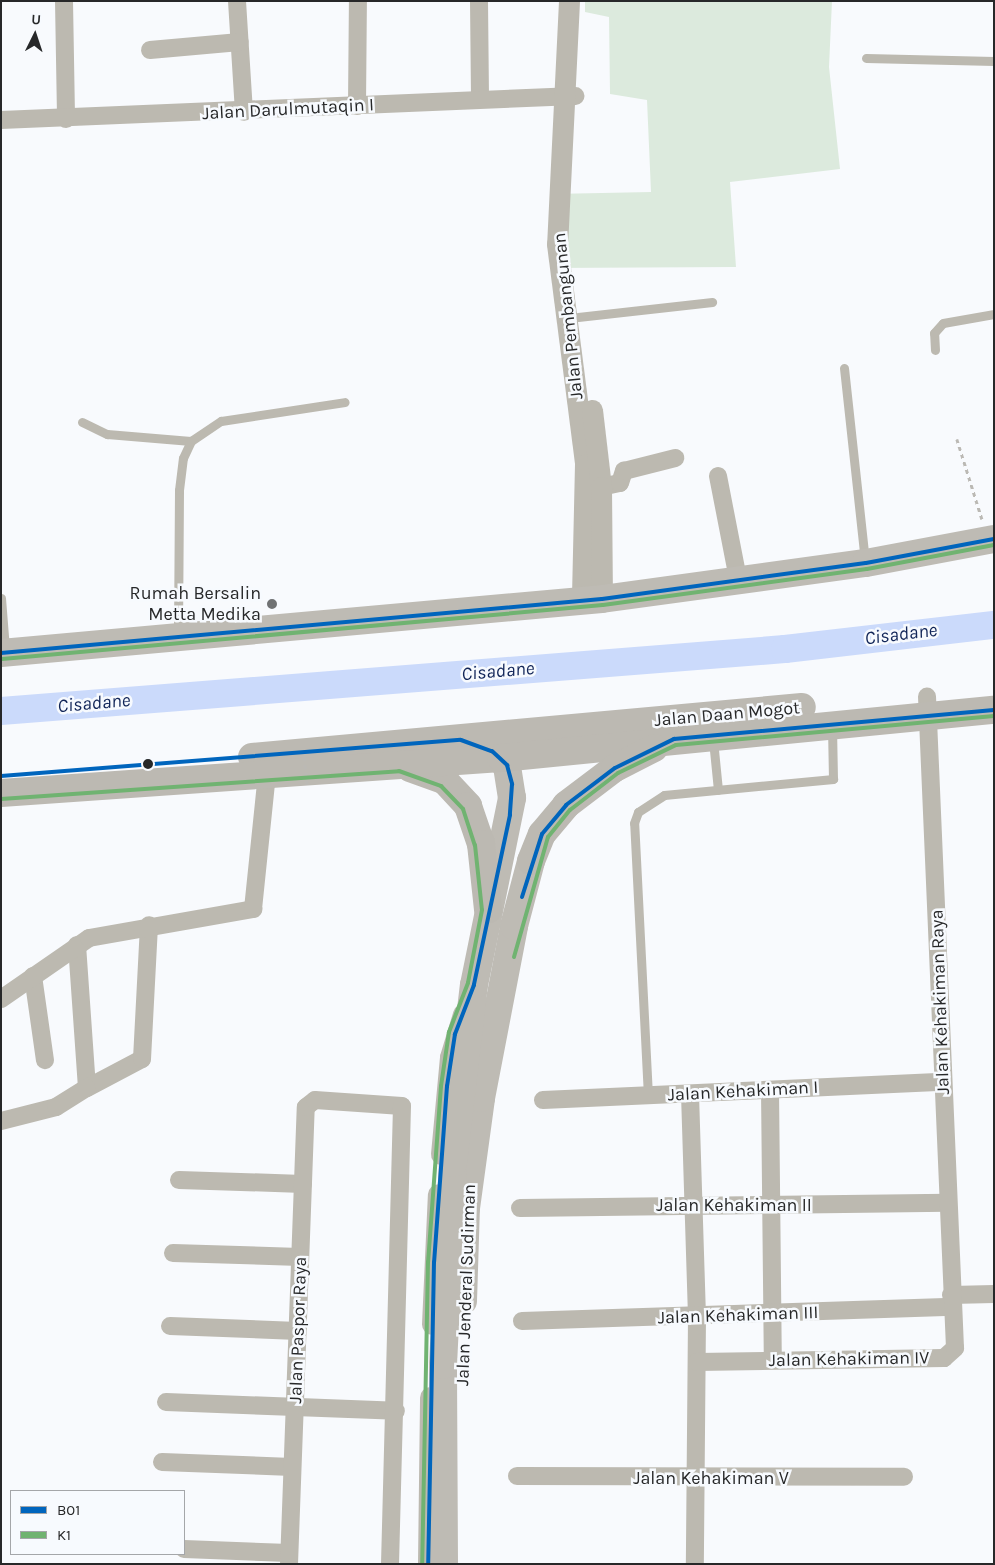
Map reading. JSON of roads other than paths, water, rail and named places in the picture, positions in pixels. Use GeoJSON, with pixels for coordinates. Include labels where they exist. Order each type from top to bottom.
{"type":"FeatureCollection","features":[{"type":"Feature","properties":{"kind":"highway","name":"Jalan Daan Mogot"},"geometry":{"type":"LineString","coordinates":[[1,776],[400,765],[501,758],[832,723],[994,692]]}},
{"type":"Feature","properties":{"kind":"highway","name":"Jalan Daan Mogot"},"geometry":{"type":"LineString","coordinates":[[1,793],[253,768],[461,740],[927,706],[994,710]]}},
{"type":"Feature","properties":{"kind":"highway"},"geometry":{"type":"LineString","coordinates":[[532,862],[542,834],[566,804],[615,768],[674,739]]}},
{"type":"Feature","properties":{"kind":"highway"},"geometry":{"type":"LineString","coordinates":[[400,765],[445,781],[468,806],[481,844],[488,910]]}},
{"type":"Feature","properties":{"kind":"main road"},"geometry":{"type":"LineString","coordinates":[[3,652],[592,600],[866,563],[988,530]]}},
{"type":"Feature","properties":{"kind":"main road","name":"Jalan Daan Mogot"},"geometry":{"type":"LineString","coordinates":[[461,740],[501,758]]}},
{"type":"Feature","properties":{"kind":"main road","name":"Jalan Jenderal Sudirman"},"geometry":{"type":"LineString","coordinates":[[444,1564],[447,1231],[474,985],[512,798],[510,773],[501,758]]}},
{"type":"Feature","properties":{"kind":"main road","name":"Jalan Jenderal Sudirman"},"geometry":{"type":"LineString","coordinates":[[463,1564],[466,1208],[499,996],[532,862]]}},
{"type":"Feature","properties":{"kind":"street"},"geometry":{"type":"LineString","coordinates":[[64,1],[66,119]]}},
{"type":"Feature","properties":{"kind":"street"},"geometry":{"type":"LineString","coordinates":[[237,1],[244,112]]}},
{"type":"Feature","properties":{"kind":"street"},"geometry":{"type":"LineString","coordinates":[[357,106],[358,1]]}},
{"type":"Feature","properties":{"kind":"street"},"geometry":{"type":"LineString","coordinates":[[478,1],[480,99]]}},
{"type":"Feature","properties":{"kind":"street","name":"Jalan Pembangunan"},"geometry":{"type":"LineString","coordinates":[[569,1],[570,234],[578,317],[601,487],[592,600]]}},
{"type":"Feature","properties":{"kind":"street","name":"Jalan Pembangunan"},"geometry":{"type":"LineString","coordinates":[[580,1],[569,96],[557,244],[586,464],[592,600]]}},
{"type":"Feature","properties":{"kind":"street"},"geometry":{"type":"LineString","coordinates":[[150,50],[240,42]]}},
{"type":"Feature","properties":{"kind":"street","name":"Jalan Darulmutaqin I"},"geometry":{"type":"LineString","coordinates":[[1,120],[244,112],[569,96]]}},
{"type":"Feature","properties":{"kind":"street"},"geometry":{"type":"LineString","coordinates":[[601,487],[620,483],[624,471],[675,458]]}},
{"type":"Feature","properties":{"kind":"street"},"geometry":{"type":"LineString","coordinates":[[718,476],[738,579]]}},
{"type":"Feature","properties":{"kind":"street","name":"Jalan Kehakiman Raya"},"geometry":{"type":"LineString","coordinates":[[927,706],[952,1301]]}},
{"type":"Feature","properties":{"kind":"street"},"geometry":{"type":"LineString","coordinates":[[1,999],[77,945],[103,933],[241,913],[252,909],[255,902],[253,768]]}},
{"type":"Feature","properties":{"kind":"street"},"geometry":{"type":"LineString","coordinates":[[1,1121],[56,1107],[142,1059],[149,925]]}},
{"type":"Feature","properties":{"kind":"street"},"geometry":{"type":"LineString","coordinates":[[77,945],[87,1088]]}},
{"type":"Feature","properties":{"kind":"street"},"geometry":{"type":"LineString","coordinates":[[33,976],[45,1060]]}},
{"type":"Feature","properties":{"kind":"street","name":"Jalan Jenderal Sudirman"},"geometry":{"type":"LineString","coordinates":[[428,1564],[434,1262],[440,1170],[450,1057],[474,985]]}},
{"type":"Feature","properties":{"kind":"street","name":"Jalan Kehakiman I"},"geometry":{"type":"LineString","coordinates":[[543,1100],[943,1082]]}},
{"type":"Feature","properties":{"kind":"street"},"geometry":{"type":"LineString","coordinates":[[770,1090],[774,1205],[772,1360]]}},
{"type":"Feature","properties":{"kind":"street"},"geometry":{"type":"LineString","coordinates":[[690,1094],[697,1317],[695,1564]]}},
{"type":"Feature","properties":{"kind":"street","name":"Jalan Paspor Raya"},"geometry":{"type":"LineString","coordinates":[[289,1558],[306,1107],[314,1100],[402,1106],[396,1411]]}},
{"type":"Feature","properties":{"kind":"street"},"geometry":{"type":"LineString","coordinates":[[179,1180],[304,1184]]}},
{"type":"Feature","properties":{"kind":"street","name":"Jalan Kehakiman II"},"geometry":{"type":"LineString","coordinates":[[520,1208],[694,1204],[948,1203]]}},
{"type":"Feature","properties":{"kind":"street"},"geometry":{"type":"LineString","coordinates":[[173,1253],[300,1257]]}},
{"type":"Feature","properties":{"kind":"street","name":"Jalan Kehakiman III"},"geometry":{"type":"LineString","coordinates":[[522,1321],[697,1317],[774,1313],[952,1301],[994,1294]]}},
{"type":"Feature","properties":{"kind":"street","name":"Jalan Kehakiman IV"},"geometry":{"type":"LineString","coordinates":[[697,1362],[944,1358],[955,1348],[952,1301]]}},
{"type":"Feature","properties":{"kind":"street"},"geometry":{"type":"LineString","coordinates":[[170,1326],[298,1331]]}},
{"type":"Feature","properties":{"kind":"street"},"geometry":{"type":"LineString","coordinates":[[166,1402],[396,1411],[390,1564]]}},
{"type":"Feature","properties":{"kind":"street"},"geometry":{"type":"LineString","coordinates":[[162,1462],[292,1467]]}},
{"type":"Feature","properties":{"kind":"street","name":"Jalan Kehakiman V"},"geometry":{"type":"LineString","coordinates":[[517,1476],[696,1479],[904,1477]]}},
{"type":"Feature","properties":{"kind":"street"},"geometry":{"type":"LineString","coordinates":[[185,1549],[289,1558]]}},
{"type":"Feature","properties":{"kind":"lane"},"geometry":{"type":"LineString","coordinates":[[866,58],[994,61]]}},
{"type":"Feature","properties":{"kind":"lane"},"geometry":{"type":"LineString","coordinates":[[578,317],[712,302]]}},
{"type":"Feature","properties":{"kind":"lane"},"geometry":{"type":"LineString","coordinates":[[935,350],[934,333],[942,323],[994,314]]}},
{"type":"Feature","properties":{"kind":"lane"},"geometry":{"type":"LineString","coordinates":[[844,368],[866,563]]}},
{"type":"Feature","properties":{"kind":"lane"},"geometry":{"type":"LineString","coordinates":[[178,637],[179,490],[183,458],[191,442],[221,421],[345,402]]}},
{"type":"Feature","properties":{"kind":"lane"},"geometry":{"type":"LineString","coordinates":[[82,422],[107,434],[191,442]]}},
{"type":"Feature","properties":{"kind":"lane"},"geometry":{"type":"LineString","coordinates":[[1,598],[3,652]]}},
{"type":"Feature","properties":{"kind":"lane"},"geometry":{"type":"LineString","coordinates":[[648,1096],[634,824],[642,807],[656,798],[833,779],[832,723]]}},
{"type":"Feature","properties":{"kind":"lane"},"geometry":{"type":"LineString","coordinates":[[713,735],[718,790]]}},
{"type":"Feature","properties":{"kind":"waterway","name":"Cisadane"},"geometry":{"type":"LineString","coordinates":[[1,711],[785,649],[994,625]]}},
{"type":"Feature","properties":{"kind":"place","name":"Rumah Bersalin Metta Medika"},"geometry":{"type":"Point","coordinates":[272,604]}}]}
